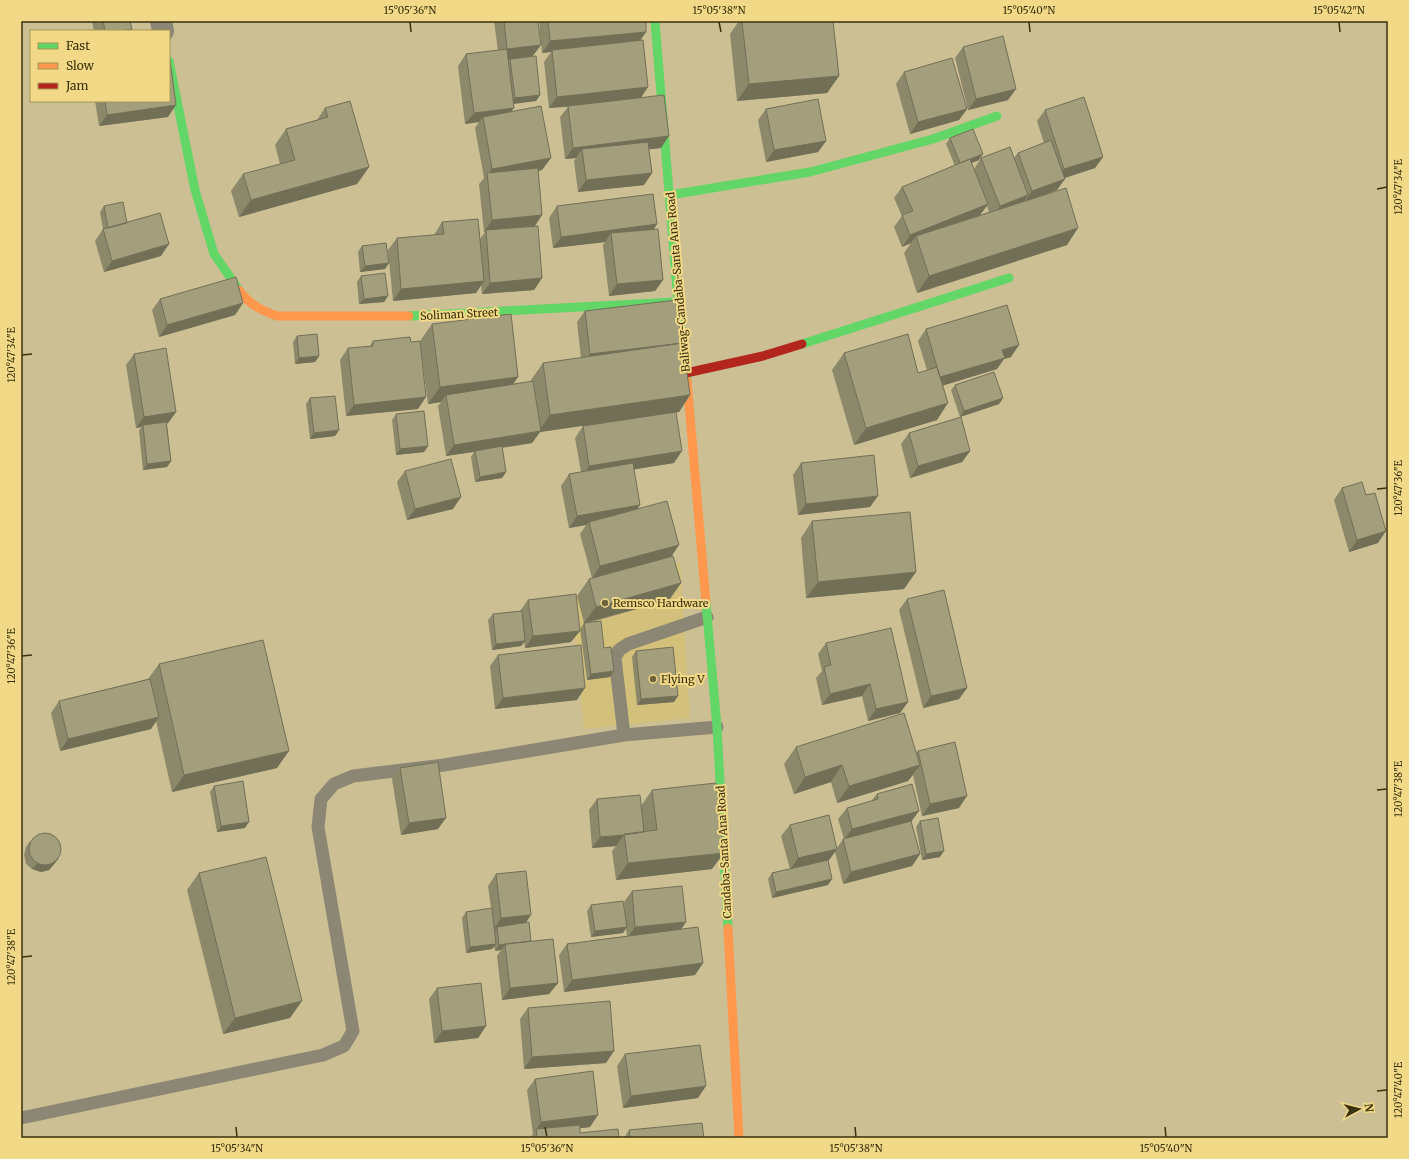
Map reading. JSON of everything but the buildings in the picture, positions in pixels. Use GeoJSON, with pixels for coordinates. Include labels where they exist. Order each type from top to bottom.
{"type":"FeatureCollection","features":[{"type":"Feature","properties":{"kind":"street","name":"Baliwag-Candaba-Santa Ana Road"},"geometry":{"type":"LineString","coordinates":[[655,21],[678,302],[686,373],[703,567]]}},
{"type":"Feature","properties":{"kind":"street","name":"Soliman Street"},"geometry":{"type":"LineString","coordinates":[[170,66],[195,190],[214,254],[244,298],[260,310],[277,316],[409,316],[678,302]]}},
{"type":"Feature","properties":{"kind":"street"},"geometry":{"type":"LineString","coordinates":[[670,195],[810,172],[933,139],[997,116]]}},
{"type":"Feature","properties":{"kind":"street"},"geometry":{"type":"LineString","coordinates":[[686,373],[763,356],[1009,278]]}},
{"type":"Feature","properties":{"kind":"street","name":"Candaba-Santa Ana Road"},"geometry":{"type":"LineString","coordinates":[[703,567],[706,617],[717,727],[739,1138]]}},
{"type":"Feature","properties":{"kind":"lane"},"geometry":{"type":"LineString","coordinates":[[624,735],[615,658],[619,650],[628,644],[706,617]]}},
{"type":"Feature","properties":{"kind":"lane"},"geometry":{"type":"LineString","coordinates":[[21,1118],[323,1055],[344,1046],[353,1031],[318,827],[321,799],[334,784],[353,776],[444,765],[624,735],[717,727]]}},
{"type":"Feature","properties":{"kind":"shaded area"},"geometry":{"type":"Polygon","coordinates":[[[680,562],[690,718],[584,729],[571,596],[680,562]]]}},
{"type":"Feature","properties":{"kind":"traffic: fast"},"geometry":{"type":"LineString","coordinates":[[655,21],[678,302],[687,381]]}},
{"type":"Feature","properties":{"kind":"traffic: fast"},"geometry":{"type":"LineString","coordinates":[[170,66],[195,190],[214,254],[239,290]]}},
{"type":"Feature","properties":{"kind":"traffic: fast"},"geometry":{"type":"LineString","coordinates":[[670,195],[810,172],[933,139],[997,116]]}},
{"type":"Feature","properties":{"kind":"traffic: fast"},"geometry":{"type":"LineString","coordinates":[[802,344],[1009,278]]}},
{"type":"Feature","properties":{"kind":"traffic: fast"},"geometry":{"type":"LineString","coordinates":[[409,316],[675,302]]}},
{"type":"Feature","properties":{"kind":"traffic: fast"},"geometry":{"type":"LineString","coordinates":[[706,603],[717,727],[728,928]]}},
{"type":"Feature","properties":{"kind":"traffic: slow"},"geometry":{"type":"LineString","coordinates":[[239,290],[246,299],[255,306],[277,316],[409,316]]}},
{"type":"Feature","properties":{"kind":"traffic: slow"},"geometry":{"type":"LineString","coordinates":[[687,381],[706,603]]}},
{"type":"Feature","properties":{"kind":"traffic: slow"},"geometry":{"type":"LineString","coordinates":[[728,928],[739,1138]]}},
{"type":"Feature","properties":{"kind":"traffic: jam"},"geometry":{"type":"LineString","coordinates":[[686,373],[763,356],[802,344]]}},
{"type":"Feature","properties":{"kind":"place","name":"Remsco Hardware"},"geometry":{"type":"Point","coordinates":[605,603]}},
{"type":"Feature","properties":{"kind":"place","name":"Flying V"},"geometry":{"type":"Point","coordinates":[653,679]}}]}
